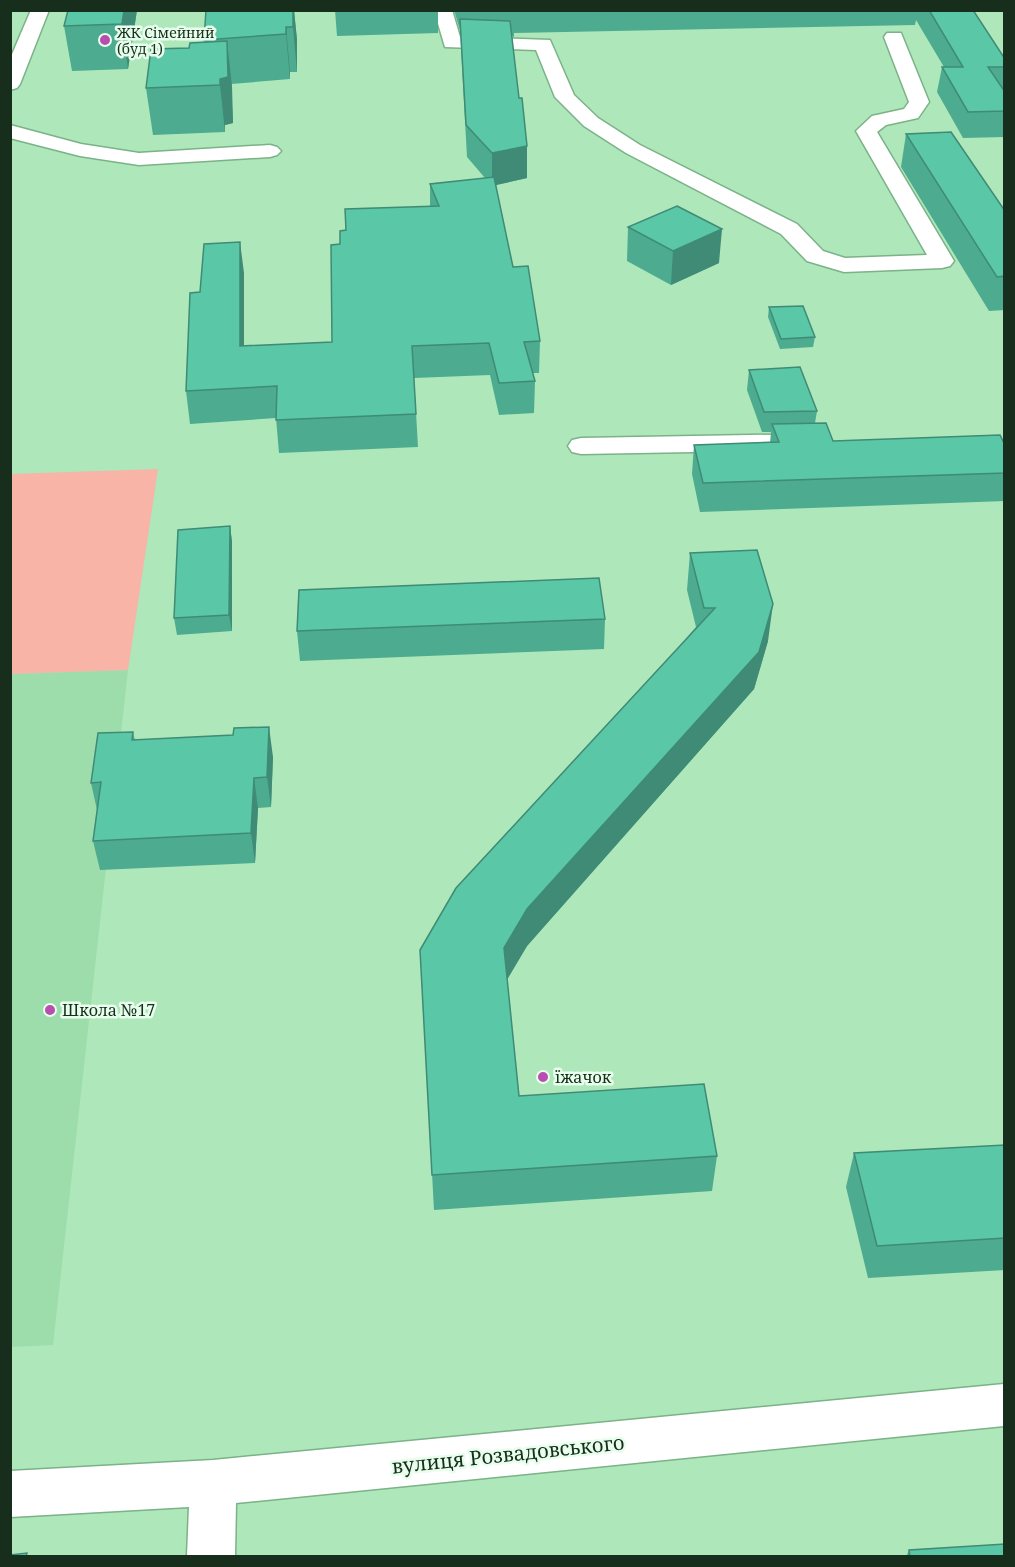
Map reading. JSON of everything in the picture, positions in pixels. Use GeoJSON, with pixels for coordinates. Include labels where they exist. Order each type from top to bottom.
{"type":"FeatureCollection","features":[{"type":"Feature","properties":{"kind":"street"},"geometry":{"type":"LineString","coordinates":[[10,84],[40,10]]}},
{"type":"Feature","properties":{"kind":"street"},"geometry":{"type":"LineString","coordinates":[[444,10],[452,44],[543,44],[566,97],[591,122],[633,149],[789,229],[815,256],[844,265],[942,261],[866,131],[879,120],[911,114],[919,102],[894,37]]}},
{"type":"Feature","properties":{"kind":"street"},"geometry":{"type":"LineString","coordinates":[[10,131],[80,150],[139,159],[270,151]]}},
{"type":"Feature","properties":{"kind":"street"},"geometry":{"type":"LineString","coordinates":[[581,446],[840,441]]}},
{"type":"Feature","properties":{"kind":"street","name":"вулиця Розвадовського"},"geometry":{"type":"LineString","coordinates":[[10,1494],[213,1483],[1005,1405]]}},
{"type":"Feature","properties":{"kind":"street"},"geometry":{"type":"LineString","coordinates":[[211,1557],[213,1483]]}},
{"type":"Feature","properties":{"kind":"shaded area"},"geometry":{"type":"Polygon","coordinates":[[[158,469],[128,670],[11,674],[11,474],[158,469]]]}},
{"type":"Feature","properties":{"kind":"shaded area","name":"Школа №17"},"geometry":{"type":"Polygon","coordinates":[[[128,670],[53,1345],[11,1347],[10,674],[128,670]]]}},
{"type":"Feature","properties":{"kind":"building"},"geometry":{"type":"Polygon","coordinates":[[[68,10],[124,10],[122,24],[64,26],[68,10]]]}},
{"type":"Feature","properties":{"kind":"building"},"geometry":{"type":"Polygon","coordinates":[[[206,10],[293,10],[293,27],[286,27],[286,34],[204,40],[206,10]]]}},
{"type":"Feature","properties":{"kind":"building"},"geometry":{"type":"Polygon","coordinates":[[[929,10],[973,10],[1005,59],[1005,67],[988,67],[1005,92],[1005,111],[968,112],[942,67],[963,67],[929,10]]]}},
{"type":"Feature","properties":{"kind":"building"},"geometry":{"type":"Polygon","coordinates":[[[460,19],[510,21],[527,146],[492,153],[466,125],[460,19]]]}},
{"type":"Feature","properties":{"kind":"building"},"geometry":{"type":"Polygon","coordinates":[[[227,41],[228,77],[220,79],[220,85],[146,88],[151,49],[189,48],[190,43],[227,41]]]}},
{"type":"Feature","properties":{"kind":"building"},"geometry":{"type":"Polygon","coordinates":[[[951,132],[1005,211],[1005,276],[997,277],[906,134],[951,132]]]}},
{"type":"Feature","properties":{"kind":"building"},"geometry":{"type":"Polygon","coordinates":[[[494,177],[513,267],[528,266],[540,341],[524,342],[535,381],[499,383],[489,343],[412,346],[416,414],[276,420],[277,386],[186,391],[190,293],[200,292],[204,244],[240,242],[240,346],[332,342],[331,245],[340,244],[340,231],[346,230],[345,209],[439,206],[430,184],[494,177]]]}},
{"type":"Feature","properties":{"kind":"building"},"geometry":{"type":"Polygon","coordinates":[[[677,206],[722,229],[673,251],[628,227],[677,206]]]}},
{"type":"Feature","properties":{"kind":"building"},"geometry":{"type":"Polygon","coordinates":[[[803,306],[815,337],[781,339],[769,307],[803,306]]]}},
{"type":"Feature","properties":{"kind":"building"},"geometry":{"type":"Polygon","coordinates":[[[800,367],[817,411],[764,412],[749,370],[800,367]]]}},
{"type":"Feature","properties":{"kind":"building"},"geometry":{"type":"Polygon","coordinates":[[[826,423],[833,441],[1000,435],[1005,445],[1005,473],[703,483],[694,445],[779,442],[772,424],[826,423]]]}},
{"type":"Feature","properties":{"kind":"building"},"geometry":{"type":"Polygon","coordinates":[[[230,526],[229,615],[174,618],[178,530],[230,526]]]}},
{"type":"Feature","properties":{"kind":"building"},"geometry":{"type":"Polygon","coordinates":[[[757,550],[773,604],[759,652],[527,909],[504,948],[519,1096],[704,1084],[717,1156],[432,1175],[420,950],[456,888],[715,608],[704,608],[690,553],[757,550]]]}},
{"type":"Feature","properties":{"kind":"building"},"geometry":{"type":"Polygon","coordinates":[[[599,578],[605,619],[297,631],[299,590],[599,578]]]}},
{"type":"Feature","properties":{"kind":"building"},"geometry":{"type":"Polygon","coordinates":[[[269,727],[267,777],[254,778],[251,833],[93,841],[101,782],[91,783],[98,733],[133,732],[132,740],[233,735],[234,728],[269,727]]]}},
{"type":"Feature","properties":{"kind":"building"},"geometry":{"type":"Polygon","coordinates":[[[1005,1145],[1005,1238],[877,1246],[854,1153],[1005,1145]]]}},
{"type":"Feature","properties":{"kind":"building"},"geometry":{"type":"Polygon","coordinates":[[[1005,1544],[1005,1557],[910,1557],[909,1550],[1005,1544]]]}},
{"type":"Feature","properties":{"kind":"building"},"geometry":{"type":"Polygon","coordinates":[[[27,1553],[26,1557],[10,1557],[10,1555],[27,1553]]]}},
{"type":"Feature","properties":{"kind":"place","name":"ЖК Сімейний (буд 1)"},"geometry":{"type":"Point","coordinates":[105,40]}},
{"type":"Feature","properties":{"kind":"place","name":"Школа №17"},"geometry":{"type":"Point","coordinates":[50,1010]}},
{"type":"Feature","properties":{"kind":"place","name":"їжачок"},"geometry":{"type":"Point","coordinates":[543,1077]}}]}
